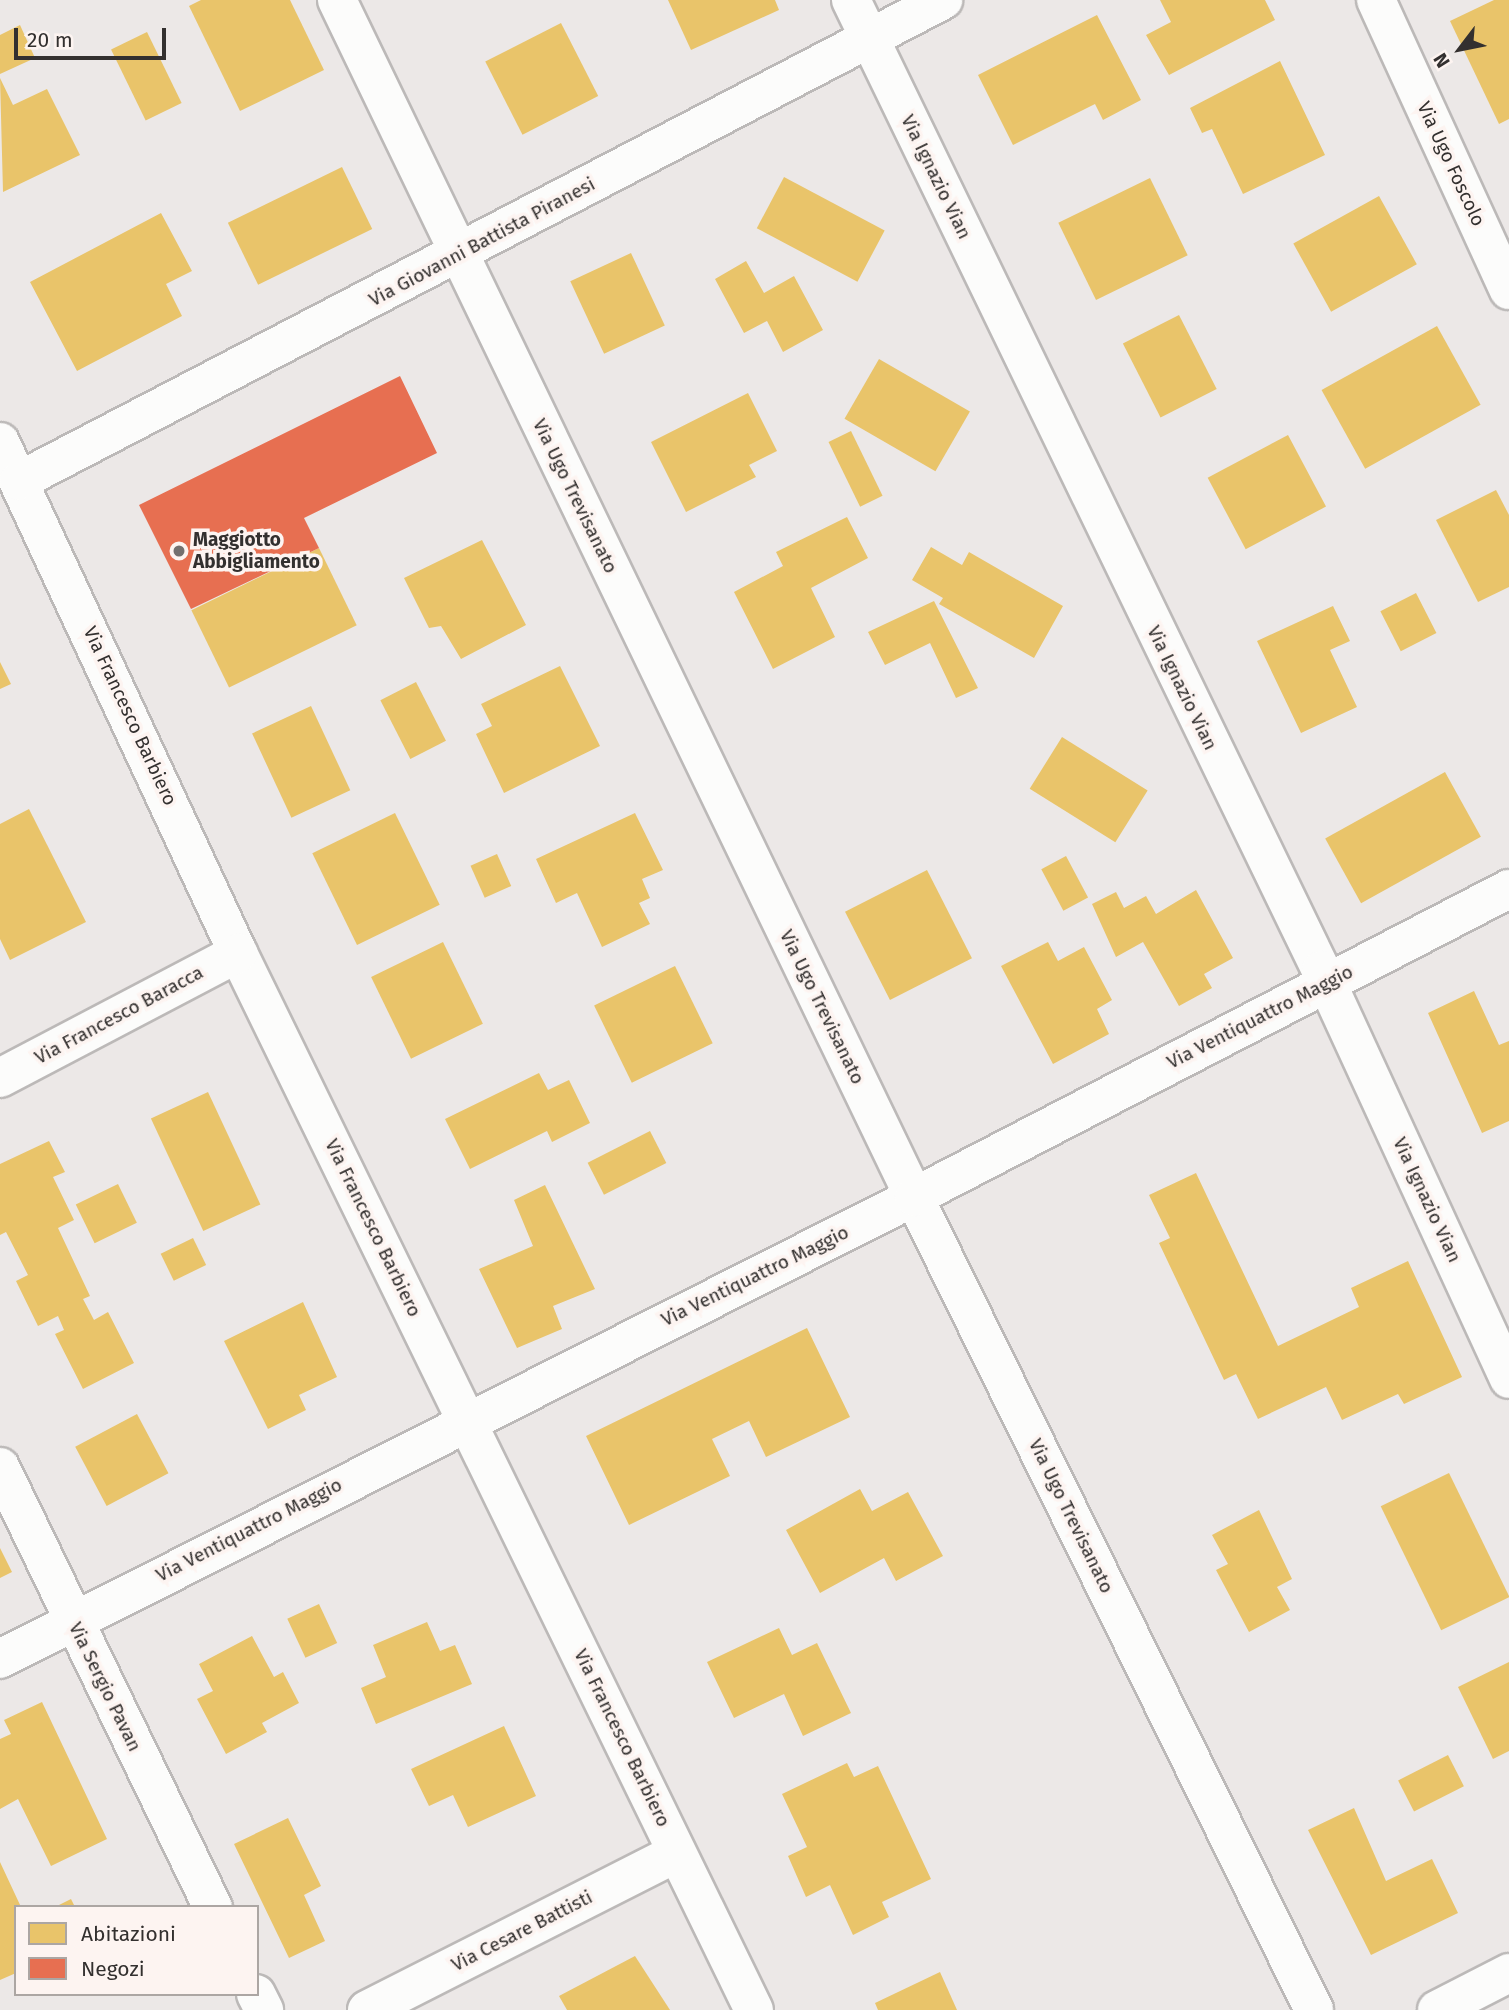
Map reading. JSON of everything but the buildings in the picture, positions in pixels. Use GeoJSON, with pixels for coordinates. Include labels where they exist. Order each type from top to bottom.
{"type":"FeatureCollection","features":[{"type":"Feature","properties":{"kind":"street","name":"Via Ugo Trevisanato"},"geometry":{"type":"LineString","coordinates":[[337,0],[914,1197],[1314,2010]]}},
{"type":"Feature","properties":{"kind":"street","name":"Via Ignazio Vian"},"geometry":{"type":"LineString","coordinates":[[850,0],[1327,982],[1509,1379]]}},
{"type":"Feature","properties":{"kind":"street","name":"Via Giovanni Battista Piranesi"},"geometry":{"type":"LineString","coordinates":[[19,481],[459,255],[943,0]]}},
{"type":"Feature","properties":{"kind":"street","name":"Via Ugo Foscolo"},"geometry":{"type":"LineString","coordinates":[[1376,0],[1509,290]]}},
{"type":"Feature","properties":{"kind":"street","name":"Via Francesco Barbiero"},"geometry":{"type":"LineString","coordinates":[[0,442],[238,953],[754,2010]]}},
{"type":"Feature","properties":{"kind":"street","name":"Via Ventiquattro Maggio"},"geometry":{"type":"LineString","coordinates":[[0,1659],[467,1419],[914,1197],[1509,889]]}},
{"type":"Feature","properties":{"kind":"street","name":"Via Francesco Baracca"},"geometry":{"type":"LineString","coordinates":[[0,1078],[238,953]]}},
{"type":"Feature","properties":{"kind":"street","name":"Via Sergio Pavan"},"geometry":{"type":"LineString","coordinates":[[0,1467],[212,1905]]}},
{"type":"Feature","properties":{"kind":"street","name":"Via Cesare Battisti"},"geometry":{"type":"LineString","coordinates":[[367,2010],[677,1853]]}},
{"type":"Feature","properties":{"kind":"street"},"geometry":{"type":"LineString","coordinates":[[1437,2010],[1509,1973]]}},
{"type":"Feature","properties":{"kind":"place","name":"Maggiotto Abbigliamento"},"geometry":{"type":"Point","coordinates":[179,551]}}]}
